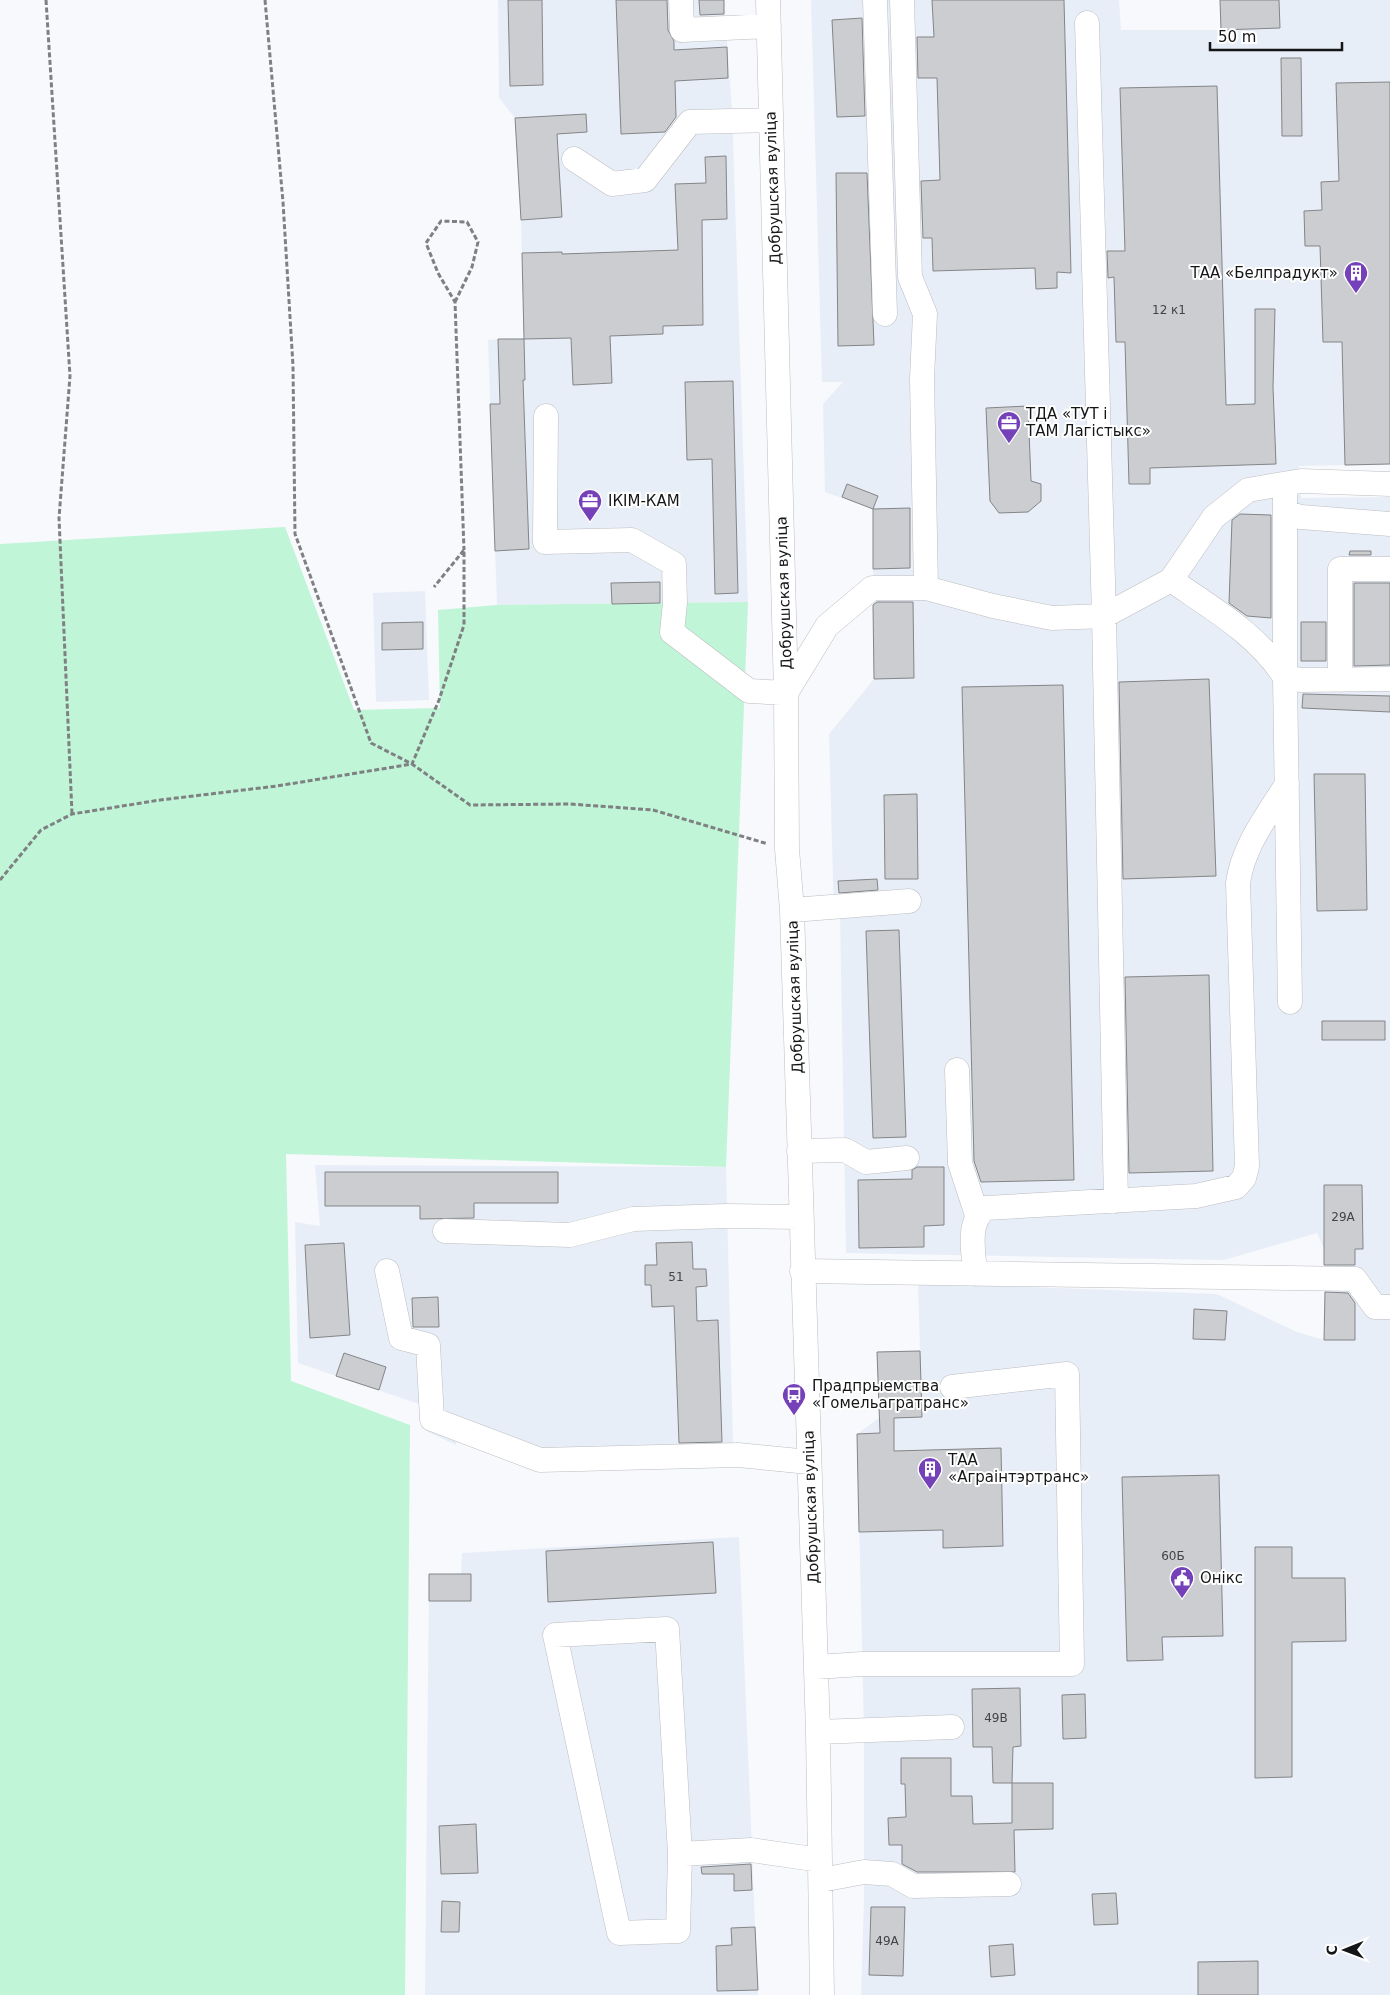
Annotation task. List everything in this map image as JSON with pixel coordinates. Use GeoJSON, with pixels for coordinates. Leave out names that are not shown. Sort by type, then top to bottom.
{"type":"FeatureCollection","features":[{"type":"Feature","properties":{"kind":"street"},"geometry":{"type":"LineString","coordinates":[[681,0],[682,30],[769,26]]}},
{"type":"Feature","properties":{"kind":"street","name":"Добрушская вуліца"},"geometry":{"type":"LineString","coordinates":[[768,0],[786,693],[787,849],[792,910],[818,1732],[822,1995]]}},
{"type":"Feature","properties":{"kind":"street"},"geometry":{"type":"LineString","coordinates":[[876,0],[885,314]]}},
{"type":"Feature","properties":{"kind":"street"},"geometry":{"type":"LineString","coordinates":[[902,0],[910,277],[925,314],[922,378],[926,588]]}},
{"type":"Feature","properties":{"kind":"street"},"geometry":{"type":"LineString","coordinates":[[1087,23],[1104,616],[1116,1201]]}},
{"type":"Feature","properties":{"kind":"street"},"geometry":{"type":"LineString","coordinates":[[574,159],[612,184],[644,180],[690,122],[771,120]]}},
{"type":"Feature","properties":{"kind":"street"},"geometry":{"type":"LineString","coordinates":[[546,416],[545,542],[632,540],[674,564],[675,603],[672,632],[749,691],[786,693],[827,626],[872,588],[926,588],[993,606],[1052,618],[1104,616],[1171,580],[1214,517],[1248,490],[1301,481],[1390,484]]}},
{"type":"Feature","properties":{"kind":"street"},"geometry":{"type":"LineString","coordinates":[[1285,484],[1285,677],[1290,1002]]}},
{"type":"Feature","properties":{"kind":"street"},"geometry":{"type":"LineString","coordinates":[[1285,513],[1301,517],[1390,524]]}},
{"type":"Feature","properties":{"kind":"street"},"geometry":{"type":"LineString","coordinates":[[1340,680],[1340,569],[1390,569]]}},
{"type":"Feature","properties":{"kind":"street"},"geometry":{"type":"LineString","coordinates":[[1171,580],[1252,636],[1273,659],[1285,677],[1302,680],[1390,679]]}},
{"type":"Feature","properties":{"kind":"street"},"geometry":{"type":"LineString","coordinates":[[976,1214],[986,1208],[1196,1196],[1236,1187],[1244,1178],[1246,1166],[1238,883],[1240,867],[1249,846],[1287,784]]}},
{"type":"Feature","properties":{"kind":"street"},"geometry":{"type":"LineString","coordinates":[[792,910],[909,901]]}},
{"type":"Feature","properties":{"kind":"street"},"geometry":{"type":"LineString","coordinates":[[957,1070],[960,1162],[976,1214],[973,1225],[975,1274]]}},
{"type":"Feature","properties":{"kind":"street"},"geometry":{"type":"LineString","coordinates":[[799,1151],[845,1150],[866,1162],[907,1158]]}},
{"type":"Feature","properties":{"kind":"street"},"geometry":{"type":"LineString","coordinates":[[445,1231],[570,1235],[634,1220],[727,1216],[801,1216]]}},
{"type":"Feature","properties":{"kind":"street"},"geometry":{"type":"LineString","coordinates":[[387,1270],[401,1338],[428,1345],[432,1420],[540,1460],[738,1456],[809,1462]]}},
{"type":"Feature","properties":{"kind":"street"},"geometry":{"type":"LineString","coordinates":[[802,1271],[1355,1279],[1375,1307],[1390,1307]]}},
{"type":"Feature","properties":{"kind":"street"},"geometry":{"type":"LineString","coordinates":[[816,1667],[862,1664],[1072,1664],[1067,1374],[952,1387]]}},
{"type":"Feature","properties":{"kind":"street"},"geometry":{"type":"LineString","coordinates":[[667,1629],[680,1854],[678,1931],[619,1933],[555,1635],[667,1629]]}},
{"type":"Feature","properties":{"kind":"street"},"geometry":{"type":"LineString","coordinates":[[818,1732],[952,1727]]}},
{"type":"Feature","properties":{"kind":"street"},"geometry":{"type":"LineString","coordinates":[[680,1854],[751,1850],[820,1870],[892,1874],[913,1886],[1009,1884]]}},
{"type":"Feature","properties":{"kind":"path"},"geometry":{"type":"LineString","coordinates":[[46,0],[70,376],[59,518],[72,814]]}},
{"type":"Feature","properties":{"kind":"path"},"geometry":{"type":"LineString","coordinates":[[265,0],[283,202],[292,357],[295,534],[371,743],[412,764],[470,805],[570,804],[653,810],[787,849]]}},
{"type":"Feature","properties":{"kind":"path"},"geometry":{"type":"LineString","coordinates":[[412,764],[438,700],[464,626],[464,550],[455,302],[472,267],[478,242],[467,222],[441,222],[426,243],[438,274],[455,302]]}},
{"type":"Feature","properties":{"kind":"path"},"geometry":{"type":"LineString","coordinates":[[434,587],[464,550]]}},
{"type":"Feature","properties":{"kind":"path"},"geometry":{"type":"LineString","coordinates":[[0,880],[41,830],[72,814],[160,800],[277,786],[412,764]]}},
{"type":"Feature","properties":{"kind":"shaded area"},"geometry":{"type":"Polygon","coordinates":[[[498,0],[724,0],[732,109],[748,602],[497,605],[488,340],[524,338],[521,220],[515,118],[499,98],[498,0]]]}},
{"type":"Feature","properties":{"kind":"shaded area"},"geometry":{"type":"Polygon","coordinates":[[[811,0],[1119,0],[1121,30],[1221,30],[1220,0],[1390,0],[1390,464],[1299,466],[1301,498],[1390,497],[1390,1995],[861,1995],[864,1899],[864,1730],[857,1434],[879,1418],[877,1352],[920,1351],[918,1283],[1217,1294],[1297,1332],[1324,1340],[1324,1249],[1317,1233],[1224,1260],[846,1253],[840,916],[834,916],[829,734],[874,679],[873,509],[825,492],[823,404],[843,382],[822,382],[811,0]]]}},
{"type":"Feature","properties":{"kind":"shaded area"},"geometry":{"type":"Polygon","coordinates":[[[425,591],[429,700],[376,702],[373,593],[425,591]]]}},
{"type":"Feature","properties":{"kind":"shaded area"},"geometry":{"type":"Polygon","coordinates":[[[315,1165],[726,1167],[733,1445],[535,1449],[460,1420],[456,1445],[424,1430],[419,1404],[298,1363],[295,1222],[320,1226],[315,1165]]]}},
{"type":"Feature","properties":{"kind":"shaded area"},"geometry":{"type":"Polygon","coordinates":[[[739,1537],[758,1995],[425,1995],[429,1574],[461,1574],[462,1553],[739,1537]]]}},
{"type":"Feature","properties":{"kind":"green space"},"geometry":{"type":"Polygon","coordinates":[[[285,527],[354,710],[440,708],[438,610],[497,605],[748,602],[726,1167],[286,1154],[291,1381],[410,1425],[405,1995],[0,1995],[0,544],[285,527]]]}},
{"type":"Feature","properties":{"kind":"building"},"geometry":{"type":"Polygon","coordinates":[[[508,0],[542,0],[543,85],[510,86],[508,0]]]}},
{"type":"Feature","properties":{"kind":"building"},"geometry":{"type":"Polygon","coordinates":[[[616,0],[667,0],[668,30],[674,41],[674,50],[727,47],[728,78],[675,81],[676,117],[665,132],[621,134],[616,0]]]}},
{"type":"Feature","properties":{"kind":"building"},"geometry":{"type":"Polygon","coordinates":[[[699,0],[724,0],[724,14],[700,15],[699,0]]]}},
{"type":"Feature","properties":{"kind":"building"},"geometry":{"type":"Polygon","coordinates":[[[932,0],[1064,0],[1071,273],[1057,272],[1057,288],[1036,289],[1035,268],[933,271],[932,238],[923,238],[921,181],[940,180],[937,78],[918,78],[917,37],[934,37],[932,0]]]}},
{"type":"Feature","properties":{"kind":"building"},"geometry":{"type":"Polygon","coordinates":[[[1220,0],[1279,0],[1280,28],[1221,30],[1220,0]]]}},
{"type":"Feature","properties":{"kind":"building"},"geometry":{"type":"Polygon","coordinates":[[[862,18],[865,116],[837,117],[832,20],[862,18]]]}},
{"type":"Feature","properties":{"kind":"building"},"geometry":{"type":"Polygon","coordinates":[[[1281,58],[1301,58],[1302,136],[1282,136],[1281,58]]]}},
{"type":"Feature","properties":{"kind":"building","name":"ТАА «Белпрадукт»"},"geometry":{"type":"Polygon","coordinates":[[[1390,82],[1390,464],[1345,465],[1342,342],[1323,342],[1320,246],[1305,246],[1304,211],[1322,210],[1321,182],[1339,181],[1336,83],[1390,82]]]}},
{"type":"Feature","properties":{"kind":"building"},"geometry":{"type":"Polygon","coordinates":[[[1217,86],[1226,405],[1255,404],[1255,309],[1275,309],[1273,387],[1276,464],[1150,468],[1150,484],[1129,484],[1125,342],[1116,342],[1114,277],[1108,278],[1107,251],[1125,251],[1120,88],[1217,86]]]}},
{"type":"Feature","properties":{"kind":"building"},"geometry":{"type":"Polygon","coordinates":[[[586,114],[587,132],[557,134],[562,217],[521,220],[515,118],[586,114]]]}},
{"type":"Feature","properties":{"kind":"building"},"geometry":{"type":"Polygon","coordinates":[[[726,156],[727,219],[702,220],[703,325],[663,326],[663,334],[610,336],[612,383],[573,385],[571,338],[524,339],[522,253],[562,252],[562,254],[678,250],[675,184],[706,183],[705,157],[726,156]]]}},
{"type":"Feature","properties":{"kind":"building"},"geometry":{"type":"Polygon","coordinates":[[[836,173],[867,173],[874,345],[838,346],[836,173]]]}},
{"type":"Feature","properties":{"kind":"building"},"geometry":{"type":"Polygon","coordinates":[[[498,339],[524,339],[525,380],[523,380],[529,549],[495,551],[490,404],[500,404],[498,339]]]}},
{"type":"Feature","properties":{"kind":"building"},"geometry":{"type":"Polygon","coordinates":[[[733,381],[738,593],[715,594],[712,459],[687,460],[685,382],[733,381]]]}},
{"type":"Feature","properties":{"kind":"building","name":"ТДА «ТУТ і ТАМ Лагістыкс»"},"geometry":{"type":"Polygon","coordinates":[[[1028,406],[1031,481],[1041,484],[1041,501],[1028,512],[999,513],[990,501],[986,408],[1028,406]]]}},
{"type":"Feature","properties":{"kind":"building"},"geometry":{"type":"Polygon","coordinates":[[[847,484],[878,496],[873,509],[842,497],[847,484]]]}},
{"type":"Feature","properties":{"kind":"building"},"geometry":{"type":"Polygon","coordinates":[[[910,508],[910,568],[873,569],[873,509],[910,508]]]}},
{"type":"Feature","properties":{"kind":"building"},"geometry":{"type":"Polygon","coordinates":[[[1240,514],[1271,515],[1271,618],[1247,616],[1229,603],[1232,520],[1240,514]]]}},
{"type":"Feature","properties":{"kind":"building"},"geometry":{"type":"Polygon","coordinates":[[[1350,551],[1371,551],[1371,555],[1349,555],[1350,551]]]}},
{"type":"Feature","properties":{"kind":"building"},"geometry":{"type":"Polygon","coordinates":[[[660,582],[660,603],[612,604],[611,583],[660,582]]]}},
{"type":"Feature","properties":{"kind":"building"},"geometry":{"type":"Polygon","coordinates":[[[1354,583],[1390,583],[1390,665],[1354,666],[1354,583]]]}},
{"type":"Feature","properties":{"kind":"building"},"geometry":{"type":"Polygon","coordinates":[[[877,602],[913,602],[914,678],[874,679],[873,605],[877,602]]]}},
{"type":"Feature","properties":{"kind":"building"},"geometry":{"type":"Polygon","coordinates":[[[423,622],[423,649],[382,650],[382,623],[423,622]]]}},
{"type":"Feature","properties":{"kind":"building"},"geometry":{"type":"Polygon","coordinates":[[[1301,622],[1326,622],[1326,661],[1301,661],[1301,622]]]}},
{"type":"Feature","properties":{"kind":"building"},"geometry":{"type":"Polygon","coordinates":[[[1209,679],[1216,876],[1123,879],[1119,682],[1209,679]]]}},
{"type":"Feature","properties":{"kind":"building"},"geometry":{"type":"Polygon","coordinates":[[[1063,685],[1074,1180],[981,1182],[974,1161],[962,687],[1063,685]]]}},
{"type":"Feature","properties":{"kind":"building"},"geometry":{"type":"Polygon","coordinates":[[[1303,694],[1390,696],[1390,712],[1302,708],[1303,694]]]}},
{"type":"Feature","properties":{"kind":"building"},"geometry":{"type":"Polygon","coordinates":[[[1314,774],[1365,774],[1367,910],[1317,911],[1314,774]]]}},
{"type":"Feature","properties":{"kind":"building"},"geometry":{"type":"Polygon","coordinates":[[[917,794],[918,879],[885,879],[884,795],[917,794]]]}},
{"type":"Feature","properties":{"kind":"building"},"geometry":{"type":"Polygon","coordinates":[[[877,879],[878,890],[839,893],[838,881],[877,879]]]}},
{"type":"Feature","properties":{"kind":"building"},"geometry":{"type":"Polygon","coordinates":[[[899,930],[906,1137],[873,1138],[866,931],[899,930]]]}},
{"type":"Feature","properties":{"kind":"building"},"geometry":{"type":"Polygon","coordinates":[[[1209,975],[1213,1171],[1129,1173],[1125,977],[1209,975]]]}},
{"type":"Feature","properties":{"kind":"building"},"geometry":{"type":"Polygon","coordinates":[[[1322,1021],[1385,1021],[1385,1040],[1322,1040],[1322,1021]]]}},
{"type":"Feature","properties":{"kind":"building"},"geometry":{"type":"Polygon","coordinates":[[[917,1167],[944,1167],[944,1225],[924,1226],[924,1247],[859,1248],[858,1180],[912,1179],[912,1170],[917,1167]]]}},
{"type":"Feature","properties":{"kind":"building"},"geometry":{"type":"Polygon","coordinates":[[[325,1172],[558,1172],[558,1203],[474,1203],[474,1218],[420,1219],[420,1206],[325,1206],[325,1172]]]}},
{"type":"Feature","properties":{"kind":"building"},"geometry":{"type":"Polygon","coordinates":[[[1324,1185],[1362,1185],[1363,1249],[1355,1249],[1355,1265],[1324,1265],[1324,1185]]]}},
{"type":"Feature","properties":{"kind":"building"},"geometry":{"type":"Polygon","coordinates":[[[692,1242],[693,1269],[706,1269],[707,1286],[696,1287],[697,1321],[718,1320],[722,1442],[679,1443],[674,1306],[652,1307],[651,1285],[645,1285],[645,1265],[657,1265],[656,1243],[692,1242]]]}},
{"type":"Feature","properties":{"kind":"building"},"geometry":{"type":"Polygon","coordinates":[[[344,1243],[350,1335],[310,1338],[305,1245],[344,1243]]]}},
{"type":"Feature","properties":{"kind":"building"},"geometry":{"type":"Polygon","coordinates":[[[1325,1292],[1348,1293],[1355,1303],[1355,1340],[1324,1340],[1325,1292]]]}},
{"type":"Feature","properties":{"kind":"building"},"geometry":{"type":"Polygon","coordinates":[[[438,1297],[439,1327],[413,1327],[412,1298],[438,1297]]]}},
{"type":"Feature","properties":{"kind":"building"},"geometry":{"type":"Polygon","coordinates":[[[1194,1309],[1227,1311],[1225,1340],[1193,1339],[1194,1309]]]}},
{"type":"Feature","properties":{"kind":"building","name":"ТАА «Аграінтэртранс»"},"geometry":{"type":"Polygon","coordinates":[[[920,1351],[922,1417],[894,1418],[894,1451],[1001,1448],[1003,1546],[943,1548],[943,1530],[859,1532],[857,1434],[880,1433],[877,1352],[920,1351]]]}},
{"type":"Feature","properties":{"kind":"building"},"geometry":{"type":"Polygon","coordinates":[[[344,1353],[386,1367],[379,1390],[336,1376],[344,1353]]]}},
{"type":"Feature","properties":{"kind":"building"},"geometry":{"type":"Polygon","coordinates":[[[1219,1475],[1223,1636],[1162,1637],[1163,1660],[1127,1661],[1122,1477],[1219,1475]]]}},
{"type":"Feature","properties":{"kind":"building"},"geometry":{"type":"Polygon","coordinates":[[[713,1542],[716,1593],[548,1602],[546,1551],[713,1542]]]}},
{"type":"Feature","properties":{"kind":"building"},"geometry":{"type":"Polygon","coordinates":[[[1255,1547],[1292,1547],[1292,1578],[1345,1578],[1346,1641],[1292,1642],[1292,1777],[1255,1778],[1255,1547]]]}},
{"type":"Feature","properties":{"kind":"building"},"geometry":{"type":"Polygon","coordinates":[[[429,1574],[471,1574],[471,1601],[429,1601],[429,1574]]]}},
{"type":"Feature","properties":{"kind":"building"},"geometry":{"type":"Polygon","coordinates":[[[1020,1688],[1021,1746],[1013,1747],[1012,1783],[993,1783],[992,1747],[973,1747],[972,1689],[1020,1688]]]}},
{"type":"Feature","properties":{"kind":"building"},"geometry":{"type":"Polygon","coordinates":[[[1085,1694],[1086,1738],[1063,1739],[1062,1695],[1085,1694]]]}},
{"type":"Feature","properties":{"kind":"building"},"geometry":{"type":"Polygon","coordinates":[[[901,1758],[951,1758],[951,1796],[972,1796],[973,1824],[1012,1823],[1012,1783],[1053,1783],[1053,1829],[1014,1830],[1015,1872],[917,1872],[902,1864],[902,1845],[889,1845],[888,1818],[906,1817],[905,1784],[901,1784],[901,1758]]]}},
{"type":"Feature","properties":{"kind":"building"},"geometry":{"type":"Polygon","coordinates":[[[476,1824],[478,1873],[441,1874],[439,1826],[476,1824]]]}},
{"type":"Feature","properties":{"kind":"building"},"geometry":{"type":"Polygon","coordinates":[[[751,1864],[752,1890],[734,1891],[734,1874],[702,1874],[701,1867],[751,1864]]]}},
{"type":"Feature","properties":{"kind":"building"},"geometry":{"type":"Polygon","coordinates":[[[1116,1893],[1118,1924],[1094,1925],[1092,1894],[1116,1893]]]}},
{"type":"Feature","properties":{"kind":"building"},"geometry":{"type":"Polygon","coordinates":[[[442,1901],[460,1902],[459,1932],[441,1932],[442,1901]]]}},
{"type":"Feature","properties":{"kind":"building"},"geometry":{"type":"Polygon","coordinates":[[[871,1907],[905,1907],[903,1976],[869,1975],[871,1907]]]}},
{"type":"Feature","properties":{"kind":"building"},"geometry":{"type":"Polygon","coordinates":[[[755,1927],[758,1990],[717,1991],[716,1946],[732,1945],[731,1928],[755,1927]]]}},
{"type":"Feature","properties":{"kind":"building"},"geometry":{"type":"Polygon","coordinates":[[[1013,1944],[1015,1975],[991,1977],[989,1946],[1013,1944]]]}},
{"type":"Feature","properties":{"kind":"building"},"geometry":{"type":"Polygon","coordinates":[[[1258,1961],[1258,1995],[1198,1995],[1198,1962],[1258,1961]]]}},
{"type":"Feature","properties":{"kind":"place","name":"ТАА «Белпрадукт»"},"geometry":{"type":"Point","coordinates":[1356,294]}},
{"type":"Feature","properties":{"kind":"place","name":"ТДА «ТУТ і ТАМ Лагістыкс»"},"geometry":{"type":"Point","coordinates":[1009,444]}},
{"type":"Feature","properties":{"kind":"place","name":"ІКІМ-КАМ"},"geometry":{"type":"Point","coordinates":[590,522]}},
{"type":"Feature","properties":{"kind":"place","name":"Прадпрыемства «Гомельагратранс»"},"geometry":{"type":"Point","coordinates":[794,1416]}},
{"type":"Feature","properties":{"kind":"place","name":"ТАА «Аграінтэртранс»"},"geometry":{"type":"Point","coordinates":[930,1490]}},
{"type":"Feature","properties":{"kind":"place","name":"Онікс"},"geometry":{"type":"Point","coordinates":[1182,1599]}}]}
